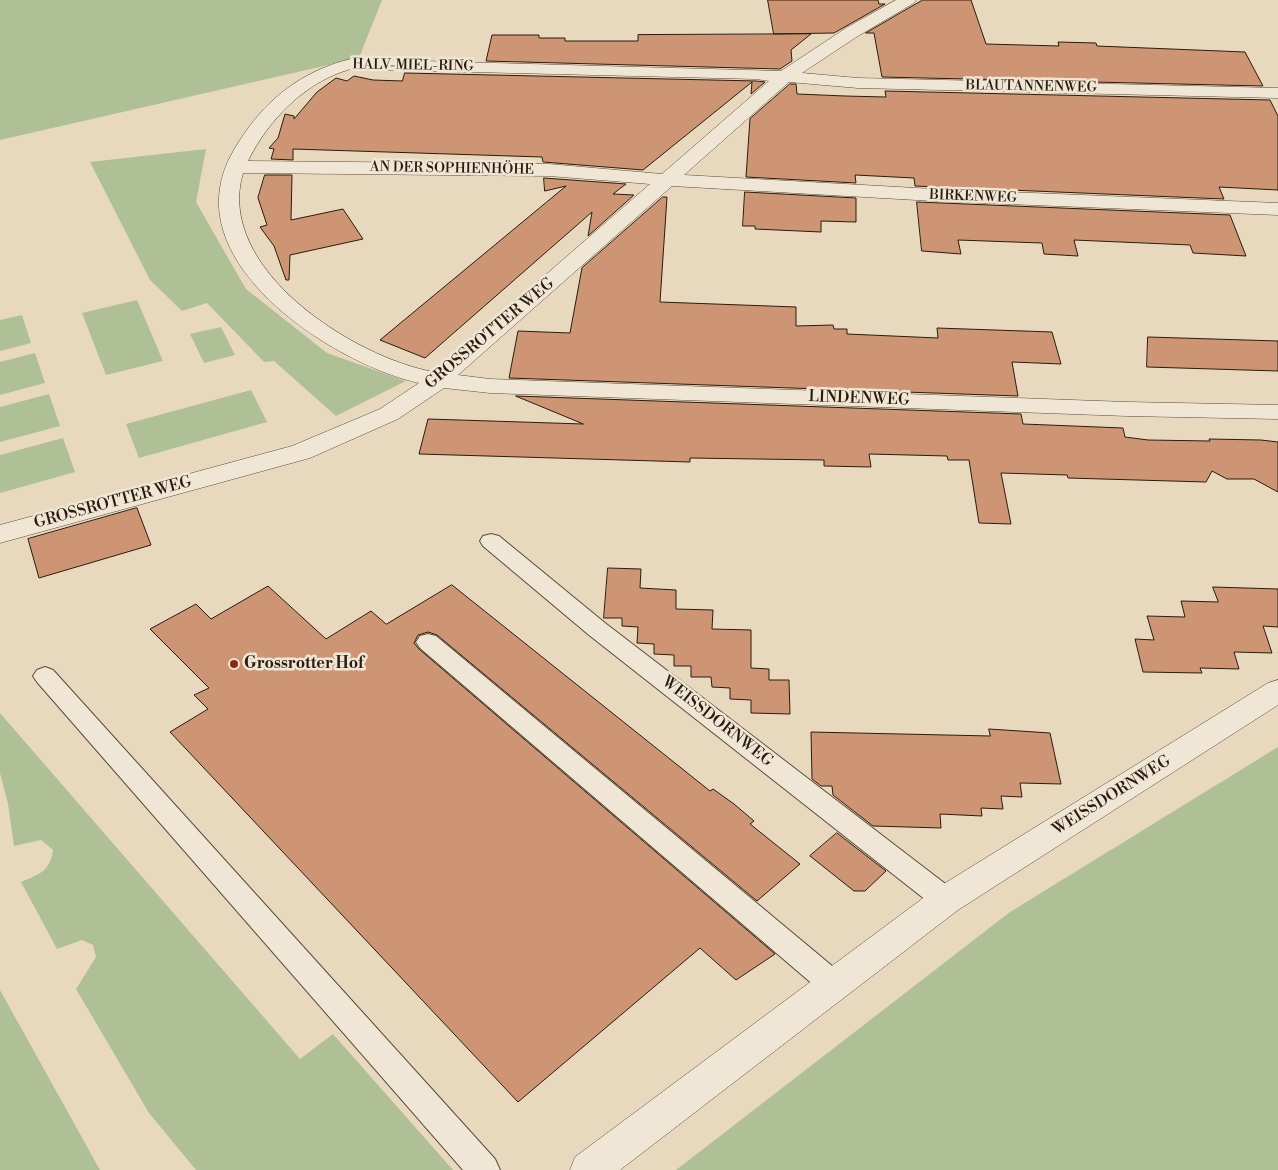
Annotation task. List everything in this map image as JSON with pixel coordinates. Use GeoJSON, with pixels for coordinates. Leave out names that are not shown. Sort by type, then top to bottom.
{"type":"FeatureCollection","features":[{"type":"Feature","properties":{"kind":"street","name":"GROSSROTTER WEG"},"geometry":{"type":"LineString","coordinates":[[0,534],[301,452],[389,414],[439,380],[785,76],[852,32],[908,0]]}},
{"type":"Feature","properties":{"kind":"street","name":"HALV-MIEL-RING"},"geometry":{"type":"LineString","coordinates":[[439,380],[391,368],[347,348],[305,320],[270,289],[249,261],[234,228],[229,198],[235,167],[246,144],[266,118],[288,96],[312,79],[339,66],[351,64],[785,76]]}},
{"type":"Feature","properties":{"kind":"street","name":"BLAUTANNENWEG"},"geometry":{"type":"LineString","coordinates":[[785,76],[858,83],[1278,93]]}},
{"type":"Feature","properties":{"kind":"street","name":"AN DER SOPHIENHÖHE"},"geometry":{"type":"LineString","coordinates":[[235,167],[549,170],[668,180]]}},
{"type":"Feature","properties":{"kind":"street","name":"BIRKENWEG"},"geometry":{"type":"LineString","coordinates":[[668,180],[934,195],[1278,208]]}},
{"type":"Feature","properties":{"kind":"street","name":"LINDENWEG"},"geometry":{"type":"LineString","coordinates":[[439,380],[500,386],[1127,409],[1278,412]]}},
{"type":"Feature","properties":{"kind":"street","name":"WEISSDORNWEG"},"geometry":{"type":"LineString","coordinates":[[590,1170],[946,900],[1278,691]]}},
{"type":"Feature","properties":{"kind":"lane","name":"WEISSDORNWEG"},"geometry":{"type":"LineString","coordinates":[[491,541],[597,629],[946,900]]}},
{"type":"Feature","properties":{"kind":"lane"},"geometry":{"type":"LineString","coordinates":[[428,642],[833,984]]}},
{"type":"Feature","properties":{"kind":"lane"},"geometry":{"type":"LineString","coordinates":[[45,676],[484,1170]]}},
{"type":"Feature","properties":{"kind":"green space"},"geometry":{"type":"Polygon","coordinates":[[[0,0],[382,0],[359,58],[0,140],[0,0]]]}},
{"type":"Feature","properties":{"kind":"green space"},"geometry":{"type":"Polygon","coordinates":[[[206,149],[196,202],[246,289],[327,353],[406,381],[336,416],[274,361],[264,362],[207,303],[182,311],[150,280],[90,162],[206,149]]]}},
{"type":"Feature","properties":{"kind":"green space"},"geometry":{"type":"Polygon","coordinates":[[[137,300],[163,361],[106,375],[82,313],[137,300]]]}},
{"type":"Feature","properties":{"kind":"green space"},"geometry":{"type":"Polygon","coordinates":[[[22,315],[31,343],[0,351],[0,320],[22,315]]]}},
{"type":"Feature","properties":{"kind":"green space"},"geometry":{"type":"Polygon","coordinates":[[[221,327],[235,355],[204,363],[190,334],[221,327]]]}},
{"type":"Feature","properties":{"kind":"green space"},"geometry":{"type":"Polygon","coordinates":[[[35,353],[45,383],[0,395],[0,362],[35,353]]]}},
{"type":"Feature","properties":{"kind":"green space"},"geometry":{"type":"Polygon","coordinates":[[[251,390],[267,422],[139,458],[126,424],[251,390]]]}},
{"type":"Feature","properties":{"kind":"green space"},"geometry":{"type":"Polygon","coordinates":[[[49,394],[60,426],[0,442],[0,407],[49,394]]]}},
{"type":"Feature","properties":{"kind":"green space"},"geometry":{"type":"Polygon","coordinates":[[[63,438],[75,472],[0,493],[0,455],[63,438]]]}},
{"type":"Feature","properties":{"kind":"green space"},"geometry":{"type":"Polygon","coordinates":[[[0,713],[300,1059],[333,1034],[453,1170],[196,1170],[149,1113],[76,989],[96,957],[93,945],[82,940],[57,949],[21,882],[34,877],[47,867],[53,850],[41,840],[14,846],[8,804],[0,773],[0,713]]]}},
{"type":"Feature","properties":{"kind":"green space"},"geometry":{"type":"Polygon","coordinates":[[[1278,747],[1278,1170],[676,1170],[1010,912],[1278,747]]]}},
{"type":"Feature","properties":{"kind":"green space"},"geometry":{"type":"Polygon","coordinates":[[[0,990],[100,1170],[0,1170],[0,990]]]}},
{"type":"Feature","properties":{"kind":"building"},"geometry":{"type":"Polygon","coordinates":[[[768,0],[878,0],[879,4],[885,4],[834,33],[774,34],[768,0]]]}},
{"type":"Feature","properties":{"kind":"building"},"geometry":{"type":"Polygon","coordinates":[[[923,0],[971,0],[986,44],[1059,46],[1058,42],[1096,43],[1097,46],[1245,52],[1263,86],[882,77],[874,33],[866,33],[923,0]]]}},
{"type":"Feature","properties":{"kind":"building"},"geometry":{"type":"Polygon","coordinates":[[[811,34],[791,50],[792,61],[780,69],[486,61],[492,35],[539,35],[539,38],[565,38],[565,41],[638,41],[638,35],[811,34]]]}},
{"type":"Feature","properties":{"kind":"building"},"geometry":{"type":"Polygon","coordinates":[[[405,73],[765,82],[751,94],[752,82],[643,170],[543,162],[542,157],[293,149],[293,160],[271,159],[274,149],[269,148],[278,138],[285,114],[294,116],[294,119],[317,92],[336,78],[347,81],[354,76],[373,80],[402,81],[405,73]]]}},
{"type":"Feature","properties":{"kind":"building"},"geometry":{"type":"Polygon","coordinates":[[[790,84],[796,84],[797,94],[845,96],[886,97],[885,91],[1270,100],[1278,116],[1278,190],[1219,187],[1224,199],[915,186],[914,178],[855,175],[856,183],[746,177],[750,119],[790,84]]]}},
{"type":"Feature","properties":{"kind":"building"},"geometry":{"type":"Polygon","coordinates":[[[265,175],[292,175],[291,220],[343,209],[363,239],[290,255],[289,280],[286,280],[274,246],[260,227],[267,225],[258,198],[265,175]]]}},
{"type":"Feature","properties":{"kind":"building"},"geometry":{"type":"Polygon","coordinates":[[[544,178],[626,184],[613,194],[634,195],[588,236],[592,212],[425,358],[380,340],[566,186],[545,191],[544,178]]]}},
{"type":"Feature","properties":{"kind":"building"},"geometry":{"type":"Polygon","coordinates":[[[745,192],[856,198],[856,222],[821,221],[821,232],[755,229],[755,226],[743,226],[745,192]]]}},
{"type":"Feature","properties":{"kind":"building"},"geometry":{"type":"Polygon","coordinates":[[[663,197],[667,197],[660,302],[796,307],[796,326],[833,325],[834,329],[847,329],[847,334],[938,338],[937,328],[1052,332],[1061,364],[1012,362],[1018,396],[509,378],[518,331],[570,333],[582,268],[663,197]]]}},
{"type":"Feature","properties":{"kind":"building"},"geometry":{"type":"Polygon","coordinates":[[[917,202],[1230,215],[1246,256],[1193,253],[1190,245],[1074,240],[1078,256],[1044,254],[1042,243],[958,240],[961,254],[922,251],[917,202]]]}},
{"type":"Feature","properties":{"kind":"building"},"geometry":{"type":"Polygon","coordinates":[[[1148,337],[1278,341],[1278,371],[1147,367],[1148,337]]]}},
{"type":"Feature","properties":{"kind":"building"},"geometry":{"type":"Polygon","coordinates":[[[516,396],[1021,414],[1023,424],[1123,428],[1125,437],[1148,440],[1210,441],[1209,439],[1278,442],[1278,492],[1254,479],[1227,479],[1212,471],[1206,482],[1068,478],[1067,475],[1001,473],[1011,524],[979,523],[969,460],[948,460],[947,456],[869,454],[871,467],[824,466],[824,460],[690,458],[690,462],[419,454],[428,419],[583,424],[516,396]]]}},
{"type":"Feature","properties":{"kind":"building"},"geometry":{"type":"Polygon","coordinates":[[[137,508],[151,545],[39,578],[28,539],[137,508]]]}},
{"type":"Feature","properties":{"kind":"building"},"geometry":{"type":"Polygon","coordinates":[[[608,568],[641,569],[640,588],[676,590],[676,609],[713,610],[712,629],[751,630],[751,668],[769,669],[769,680],[789,680],[790,714],[751,713],[751,700],[730,699],[730,688],[712,687],[711,677],[691,677],[691,666],[674,666],[674,655],[654,654],[654,644],[637,643],[638,627],[622,626],[622,618],[604,618],[608,568]]]}},
{"type":"Feature","properties":{"kind":"building"},"geometry":{"type":"Polygon","coordinates":[[[452,585],[710,791],[713,789],[734,804],[754,821],[750,824],[800,864],[757,901],[437,635],[428,632],[418,635],[414,643],[419,649],[775,954],[736,980],[700,948],[518,1102],[170,732],[208,709],[194,695],[209,688],[150,629],[196,604],[211,619],[268,586],[326,639],[371,611],[386,624],[452,585]]]}},
{"type":"Feature","properties":{"kind":"building"},"geometry":{"type":"Polygon","coordinates":[[[1213,587],[1278,589],[1278,627],[1263,626],[1272,653],[1234,652],[1239,669],[1200,668],[1202,673],[1143,672],[1135,639],[1154,640],[1147,616],[1185,617],[1181,601],[1218,602],[1213,587]]]}},
{"type":"Feature","properties":{"kind":"building"},"geometry":{"type":"Polygon","coordinates":[[[989,729],[1050,733],[1061,784],[1020,783],[1022,797],[1001,796],[1003,809],[981,808],[982,816],[940,814],[941,828],[873,826],[833,795],[832,786],[821,786],[812,779],[811,732],[990,736],[989,729]]]}},
{"type":"Feature","properties":{"kind":"building"},"geometry":{"type":"Polygon","coordinates":[[[837,833],[886,871],[865,891],[854,891],[810,856],[837,833]]]}},
{"type":"Feature","properties":{"kind":"place","name":"Grossrotter Hof"},"geometry":{"type":"Point","coordinates":[234,664]}}]}
